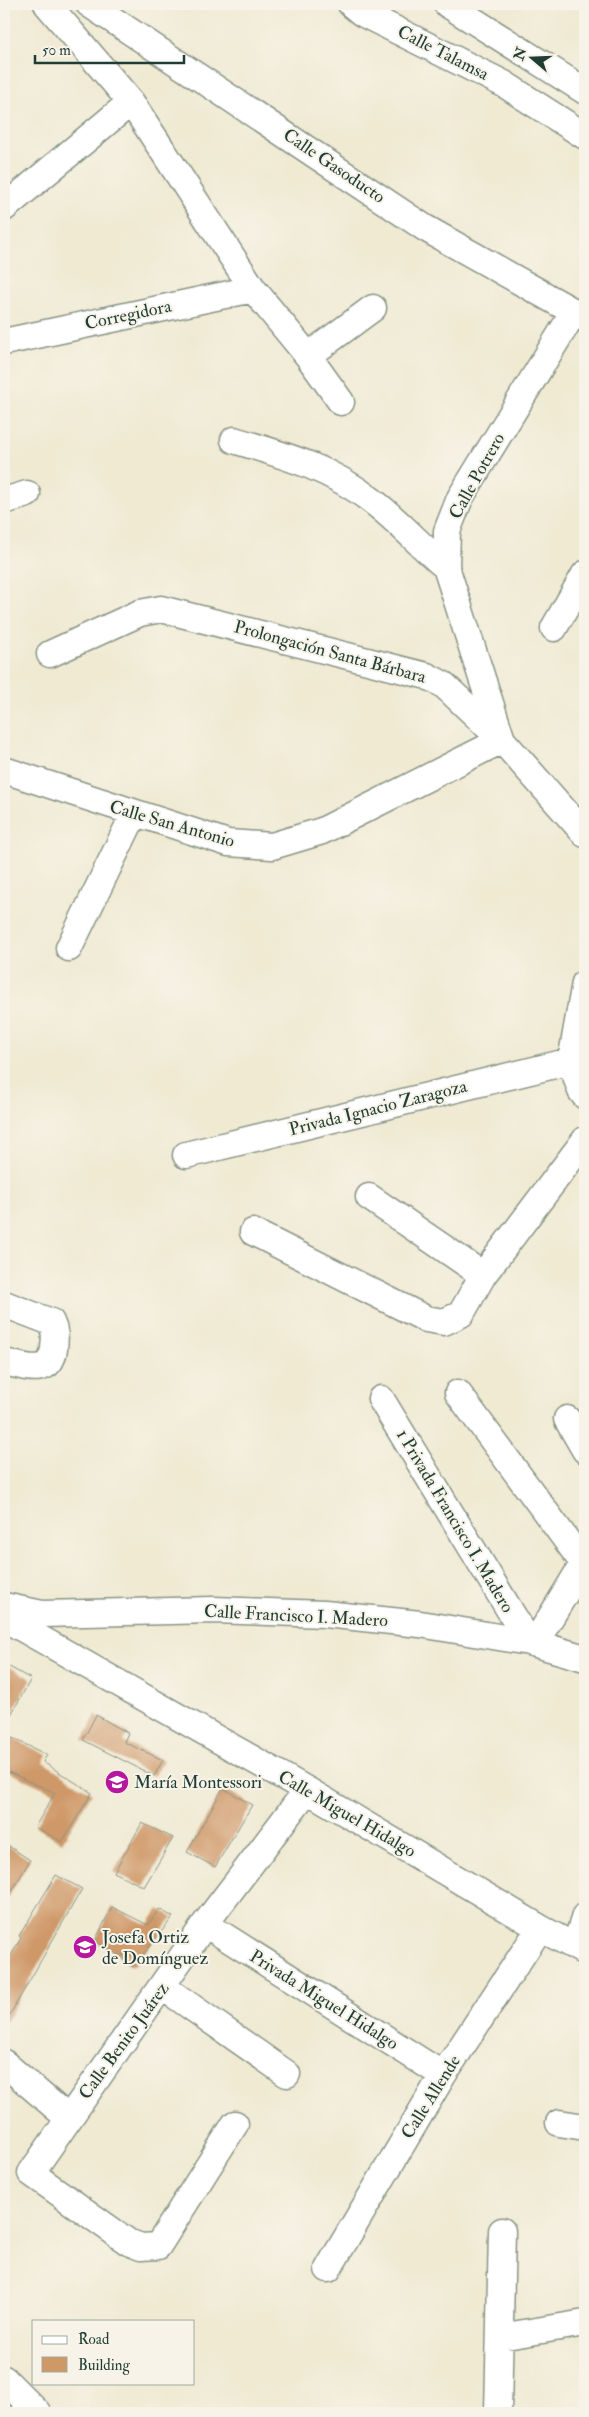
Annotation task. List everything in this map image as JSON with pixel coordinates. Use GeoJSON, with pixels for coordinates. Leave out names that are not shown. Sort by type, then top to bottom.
{"type":"FeatureCollection","features":[{"type":"Feature","properties":{"kind":"street"},"geometry":{"type":"LineString","coordinates":[[47,4],[131,102],[253,289],[308,356],[341,402]]}},
{"type":"Feature","properties":{"kind":"street","name":"Calle Gasoducto"},"geometry":{"type":"LineString","coordinates":[[89,4],[425,228],[579,315]]}},
{"type":"Feature","properties":{"kind":"street","name":"Calle Talamsa"},"geometry":{"type":"LineString","coordinates":[[351,4],[362,13],[504,84],[585,136]]}},
{"type":"Feature","properties":{"kind":"street"},"geometry":{"type":"LineString","coordinates":[[447,4],[585,91]]}},
{"type":"Feature","properties":{"kind":"street"},"geometry":{"type":"LineString","coordinates":[[8,199],[131,102]]}},
{"type":"Feature","properties":{"kind":"street","name":"Corregidora"},"geometry":{"type":"LineString","coordinates":[[4,342],[253,289]]}},
{"type":"Feature","properties":{"kind":"street"},"geometry":{"type":"LineString","coordinates":[[308,356],[372,308]]}},
{"type":"Feature","properties":{"kind":"street","name":"Calle Potrero"},"geometry":{"type":"LineString","coordinates":[[502,740],[446,566],[447,531],[460,498],[579,315]]}},
{"type":"Feature","properties":{"kind":"street"},"geometry":{"type":"LineString","coordinates":[[234,440],[286,456],[331,473],[372,500],[422,547],[446,566]]}},
{"type":"Feature","properties":{"kind":"street"},"geometry":{"type":"LineString","coordinates":[[554,628],[585,574]]}},
{"type":"Feature","properties":{"kind":"street","name":"Prolongación Santa Bárbara"},"geometry":{"type":"LineString","coordinates":[[50,654],[140,613],[161,609],[427,676],[444,685],[502,740],[585,834]]}},
{"type":"Feature","properties":{"kind":"street","name":"Calle San Antonio"},"geometry":{"type":"LineString","coordinates":[[4,770],[134,814],[228,843],[272,846],[322,831],[502,740]]}},
{"type":"Feature","properties":{"kind":"street"},"geometry":{"type":"LineString","coordinates":[[69,948],[134,814]]}},
{"type":"Feature","properties":{"kind":"street"},"geometry":{"type":"LineString","coordinates":[[585,983],[571,1062],[581,1091],[585,1096]]}},
{"type":"Feature","properties":{"kind":"street","name":"Privada Ignacio Zaragoza"},"geometry":{"type":"LineString","coordinates":[[186,1154],[571,1062]]}},
{"type":"Feature","properties":{"kind":"street"},"geometry":{"type":"LineString","coordinates":[[253,1232],[426,1318],[444,1322],[461,1314],[483,1275],[585,1140]]}},
{"type":"Feature","properties":{"kind":"street"},"geometry":{"type":"LineString","coordinates":[[369,1197],[483,1275]]}},
{"type":"Feature","properties":{"kind":"street"},"geometry":{"type":"LineString","coordinates":[[4,1304],[51,1322],[56,1332],[52,1358],[45,1367],[36,1369],[4,1362]]}},
{"type":"Feature","properties":{"kind":"street"},"geometry":{"type":"LineString","coordinates":[[458,1392],[584,1563],[532,1643]]}},
{"type":"Feature","properties":{"kind":"street","name":"1 Privada Francisco I. Madero"},"geometry":{"type":"LineString","coordinates":[[381,1399],[532,1643]]}},
{"type":"Feature","properties":{"kind":"street"},"geometry":{"type":"LineString","coordinates":[[567,1419],[585,1450]]}},
{"type":"Feature","properties":{"kind":"street","name":"Calle Francisco I. Madero"},"geometry":{"type":"LineString","coordinates":[[4,1606],[42,1614],[214,1610],[325,1614],[420,1624],[532,1643],[585,1658]]}},
{"type":"Feature","properties":{"kind":"street","name":"Calle Miguel Hidalgo"},"geometry":{"type":"LineString","coordinates":[[4,1618],[308,1790],[540,1928],[580,1949]]}},
{"type":"Feature","properties":{"kind":"street","name":"Calle Benito Juárez"},"geometry":{"type":"LineString","coordinates":[[235,2124],[158,2246],[141,2247],[128,2242],[30,2173],[163,1987],[205,1924],[308,1790]]}},
{"type":"Feature","properties":{"kind":"street"},"geometry":{"type":"LineString","coordinates":[[580,1949],[585,1916]]}},
{"type":"Feature","properties":{"kind":"street","name":"Privada Miguel Hidalgo"},"geometry":{"type":"LineString","coordinates":[[205,1924],[443,2076]]}},
{"type":"Feature","properties":{"kind":"street","name":"Calle Allende"},"geometry":{"type":"LineString","coordinates":[[328,2269],[443,2076],[540,1928]]}},
{"type":"Feature","properties":{"kind":"street"},"geometry":{"type":"LineString","coordinates":[[163,1987],[288,2074]]}},
{"type":"Feature","properties":{"kind":"street"},"geometry":{"type":"LineString","coordinates":[[4,2063],[68,2118]]}},
{"type":"Feature","properties":{"kind":"street"},"geometry":{"type":"LineString","coordinates":[[559,2123],[585,2127]]}},
{"type":"Feature","properties":{"kind":"street"},"geometry":{"type":"LineString","coordinates":[[498,2413],[502,2231]]}},
{"type":"Feature","properties":{"kind":"street"},"geometry":{"type":"LineString","coordinates":[[500,2337],[585,2323]]}},
{"type":"Feature","properties":{"kind":"street"},"geometry":{"type":"LineString","coordinates":[[4,2379],[38,2413]]}},
{"type":"Feature","properties":{"kind":"building"},"geometry":{"type":"Polygon","coordinates":[[[4,1664],[31,1679],[4,1727],[4,1664]]]}},
{"type":"Feature","properties":{"kind":"building"},"geometry":{"type":"Polygon","coordinates":[[[96,1715],[128,1733],[124,1742],[163,1760],[154,1776],[83,1740],[96,1715]]]}},
{"type":"Feature","properties":{"kind":"building"},"geometry":{"type":"Polygon","coordinates":[[[4,1734],[47,1755],[43,1762],[92,1793],[62,1842],[35,1827],[55,1793],[4,1770],[4,1734]]]}},
{"type":"Feature","properties":{"kind":"building"},"geometry":{"type":"Polygon","coordinates":[[[223,1788],[252,1805],[215,1867],[187,1852],[223,1788]]]}},
{"type":"Feature","properties":{"kind":"building"},"geometry":{"type":"Polygon","coordinates":[[[142,1823],[173,1838],[144,1887],[114,1872],[142,1823]]]}},
{"type":"Feature","properties":{"kind":"building"},"geometry":{"type":"Polygon","coordinates":[[[4,1843],[30,1860],[4,1905],[4,1843]]]}},
{"type":"Feature","properties":{"kind":"building"},"geometry":{"type":"Polygon","coordinates":[[[56,1875],[82,1889],[4,2025],[4,1968],[21,1938],[19,1936],[56,1875]]]}},
{"type":"Feature","properties":{"kind":"building"},"geometry":{"type":"Polygon","coordinates":[[[112,1907],[148,1925],[159,1909],[173,1917],[133,1967],[123,1960],[127,1954],[124,1952],[122,1957],[95,1941],[112,1907]]]}},
{"type":"Feature","properties":{"kind":"place","name":"María Montessori"},"geometry":{"type":"Point","coordinates":[117,1782]}},
{"type":"Feature","properties":{"kind":"place","name":"Josefa Ortiz de Domínguez"},"geometry":{"type":"Point","coordinates":[85,1947]}}]}
